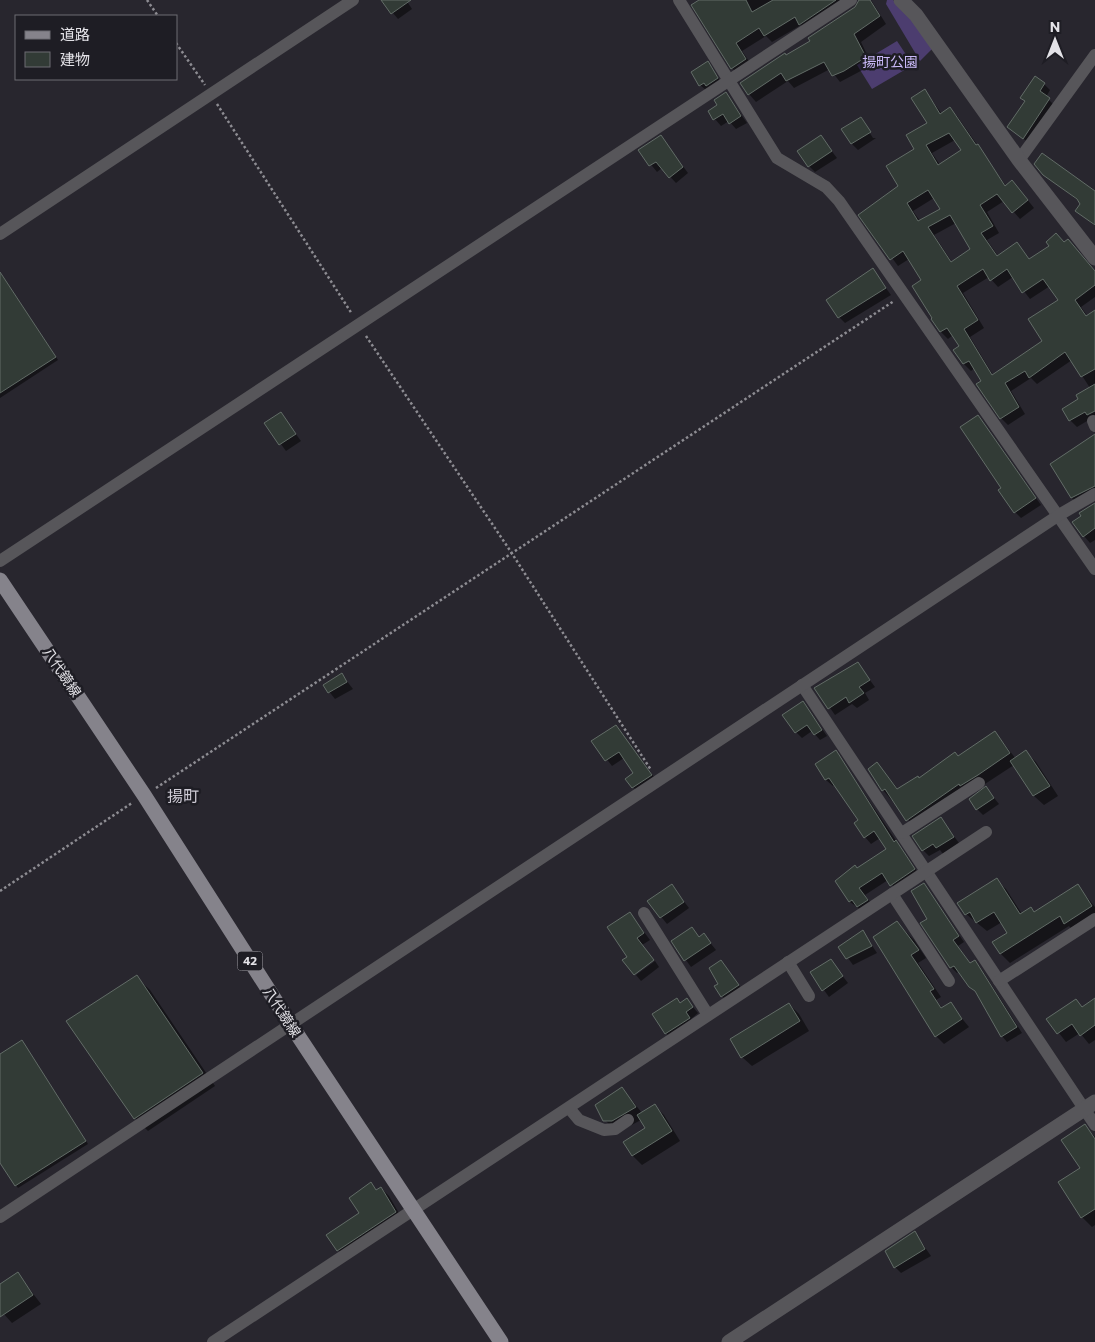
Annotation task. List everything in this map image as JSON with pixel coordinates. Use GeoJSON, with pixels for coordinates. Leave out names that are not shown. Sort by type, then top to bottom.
{"type":"FeatureCollection","features":[{"type":"Feature","properties":{"kind":"main road","name":"八代鏡線"},"geometry":{"type":"LineString","coordinates":[[0,580],[144,795],[291,1025],[501,1342]]}},
{"type":"Feature","properties":{"kind":"street"},"geometry":{"type":"LineString","coordinates":[[0,234],[353,0]]}},
{"type":"Feature","properties":{"kind":"street"},"geometry":{"type":"LineString","coordinates":[[679,0],[777,158],[826,187],[839,201],[1095,569]]}},
{"type":"Feature","properties":{"kind":"street"},"geometry":{"type":"LineString","coordinates":[[0,561],[851,0]]}},
{"type":"Feature","properties":{"kind":"street"},"geometry":{"type":"LineString","coordinates":[[901,0],[916,15],[1020,160],[1095,258]]}},
{"type":"Feature","properties":{"kind":"street"},"geometry":{"type":"LineString","coordinates":[[1020,160],[1095,55]]}},
{"type":"Feature","properties":{"kind":"street"},"geometry":{"type":"LineString","coordinates":[[0,1217],[657,780],[1059,515],[1095,494]]}},
{"type":"Feature","properties":{"kind":"street"},"geometry":{"type":"LineString","coordinates":[[802,685],[999,981],[1090,1105],[1095,1125]]}},
{"type":"Feature","properties":{"kind":"street"},"geometry":{"type":"LineString","coordinates":[[902,833],[979,783]]}},
{"type":"Feature","properties":{"kind":"street"},"geometry":{"type":"LineString","coordinates":[[213,1342],[986,832]]}},
{"type":"Feature","properties":{"kind":"street"},"geometry":{"type":"LineString","coordinates":[[892,894],[949,980]]}},
{"type":"Feature","properties":{"kind":"street"},"geometry":{"type":"LineString","coordinates":[[644,913],[708,1015]]}},
{"type":"Feature","properties":{"kind":"street"},"geometry":{"type":"LineString","coordinates":[[999,981],[1095,919]]}},
{"type":"Feature","properties":{"kind":"street"},"geometry":{"type":"LineString","coordinates":[[788,962],[809,996]]}},
{"type":"Feature","properties":{"kind":"street"},"geometry":{"type":"LineString","coordinates":[[729,1342],[1090,1105]]}},
{"type":"Feature","properties":{"kind":"street"},"geometry":{"type":"LineString","coordinates":[[569,1108],[578,1120],[604,1130],[615,1129],[628,1120]]}},
{"type":"Feature","properties":{"kind":"path"},"geometry":{"type":"LineString","coordinates":[[147,0],[157,15]]}},
{"type":"Feature","properties":{"kind":"path"},"geometry":{"type":"LineString","coordinates":[[178,46],[358,325],[511,552],[657,780]]}},
{"type":"Feature","properties":{"kind":"path"},"geometry":{"type":"LineString","coordinates":[[0,891],[511,552],[904,295]]}},
{"type":"Feature","properties":{"kind":"green space"},"geometry":{"type":"Polygon","coordinates":[[[887,0],[893,0],[912,18],[933,48],[920,61],[886,4],[887,0]]]}},
{"type":"Feature","properties":{"kind":"green space","name":"揚町公園"},"geometry":{"type":"Polygon","coordinates":[[[897,41],[913,65],[872,89],[857,65],[897,41]]]}},
{"type":"Feature","properties":{"kind":"building"},"geometry":{"type":"Polygon","coordinates":[[[381,0],[411,0],[391,14],[381,0]]]}},
{"type":"Feature","properties":{"kind":"building"},"geometry":{"type":"Polygon","coordinates":[[[699,0],[746,0],[752,12],[773,0],[836,0],[799,25],[795,17],[764,36],[759,28],[736,43],[746,59],[731,69],[691,5],[699,0]]]}},
{"type":"Feature","properties":{"kind":"building"},"geometry":{"type":"Polygon","coordinates":[[[859,0],[870,0],[880,16],[854,34],[866,57],[832,76],[824,62],[786,81],[781,73],[748,95],[740,83],[785,53],[786,55],[810,41],[808,38],[855,7],[859,0]]]}},
{"type":"Feature","properties":{"kind":"building"},"geometry":{"type":"Polygon","coordinates":[[[708,61],[718,78],[706,86],[704,83],[699,86],[691,72],[708,61]]]}},
{"type":"Feature","properties":{"kind":"building"},"geometry":{"type":"Polygon","coordinates":[[[1035,76],[1045,83],[1040,91],[1050,98],[1023,139],[1007,127],[1025,101],[1020,98],[1035,76]]]}},
{"type":"Feature","properties":{"kind":"building"},"geometry":{"type":"Polygon","coordinates":[[[925,89],[940,114],[950,107],[976,145],[978,144],[1005,186],[1012,180],[1028,200],[1012,213],[997,194],[980,205],[993,226],[981,233],[997,256],[1017,242],[1029,259],[1049,246],[1046,242],[1056,233],[1064,242],[1068,239],[1095,271],[1095,285],[1075,300],[1086,316],[1095,310],[1095,369],[1081,377],[1065,352],[1029,378],[1025,371],[1005,383],[1019,407],[1000,419],[976,384],[981,381],[969,361],[963,364],[953,350],[959,346],[947,328],[940,332],[931,319],[912,286],[921,280],[903,251],[890,260],[858,215],[898,186],[886,166],[914,149],[906,135],[927,123],[911,98],[925,89]],[[949,133],[926,145],[938,165],[961,150],[949,133]],[[928,190],[907,203],[918,221],[940,209],[928,190]],[[950,215],[928,227],[951,262],[970,249],[950,215]],[[983,269],[957,286],[978,320],[964,329],[992,375],[1042,341],[1028,319],[1058,300],[1043,279],[1022,293],[1007,269],[990,281],[983,269]]]}},
{"type":"Feature","properties":{"kind":"building"},"geometry":{"type":"Polygon","coordinates":[[[726,92],[741,116],[729,124],[723,114],[713,120],[708,111],[717,105],[714,100],[726,92]]]}},
{"type":"Feature","properties":{"kind":"building"},"geometry":{"type":"Polygon","coordinates":[[[861,117],[871,132],[851,144],[841,129],[861,117]]]}},
{"type":"Feature","properties":{"kind":"building"},"geometry":{"type":"Polygon","coordinates":[[[661,135],[683,167],[669,178],[656,162],[649,166],[638,150],[661,135]]]}},
{"type":"Feature","properties":{"kind":"building"},"geometry":{"type":"Polygon","coordinates":[[[821,135],[832,151],[808,167],[797,151],[821,135]]]}},
{"type":"Feature","properties":{"kind":"building"},"geometry":{"type":"Polygon","coordinates":[[[1042,153],[1095,191],[1095,225],[1075,211],[1080,204],[1077,199],[1043,175],[1034,164],[1042,153]]]}},
{"type":"Feature","properties":{"kind":"building"},"geometry":{"type":"Polygon","coordinates":[[[873,268],[886,288],[838,318],[826,300],[873,268]]]}},
{"type":"Feature","properties":{"kind":"building"},"geometry":{"type":"Polygon","coordinates":[[[0,272],[56,357],[0,393],[0,272]]]}},
{"type":"Feature","properties":{"kind":"building"},"geometry":{"type":"Polygon","coordinates":[[[1095,384],[1095,411],[1087,415],[1085,412],[1069,421],[1062,409],[1078,399],[1076,395],[1095,384]]]}},
{"type":"Feature","properties":{"kind":"building"},"geometry":{"type":"Polygon","coordinates":[[[281,412],[296,434],[279,445],[264,423],[281,412]]]}},
{"type":"Feature","properties":{"kind":"building"},"geometry":{"type":"Polygon","coordinates":[[[978,415],[1036,498],[1014,513],[998,490],[1001,488],[960,427],[978,415]]]}},
{"type":"Feature","properties":{"kind":"building"},"geometry":{"type":"Polygon","coordinates":[[[1095,434],[1095,486],[1071,498],[1050,464],[1095,434]]]}},
{"type":"Feature","properties":{"kind":"building"},"geometry":{"type":"Polygon","coordinates":[[[1095,503],[1095,528],[1083,537],[1072,522],[1081,516],[1079,513],[1095,503]]]}},
{"type":"Feature","properties":{"kind":"building"},"geometry":{"type":"Polygon","coordinates":[[[858,662],[870,680],[859,687],[864,693],[849,703],[846,697],[828,709],[814,688],[858,662]]]}},
{"type":"Feature","properties":{"kind":"building"},"geometry":{"type":"Polygon","coordinates":[[[342,673],[347,682],[328,693],[323,685],[342,673]]]}},
{"type":"Feature","properties":{"kind":"building"},"geometry":{"type":"Polygon","coordinates":[[[803,701],[822,730],[814,735],[807,725],[795,733],[782,715],[803,701]]]}},
{"type":"Feature","properties":{"kind":"building"},"geometry":{"type":"Polygon","coordinates":[[[616,725],[652,775],[632,788],[625,779],[633,773],[619,752],[605,761],[591,741],[616,725]]]}},
{"type":"Feature","properties":{"kind":"building"},"geometry":{"type":"Polygon","coordinates":[[[995,731],[1010,753],[960,786],[959,784],[906,821],[885,789],[882,791],[868,769],[877,762],[897,789],[918,776],[919,778],[955,752],[958,756],[995,731]]]}},
{"type":"Feature","properties":{"kind":"building"},"geometry":{"type":"Polygon","coordinates":[[[836,750],[894,842],[896,840],[915,869],[890,886],[882,873],[859,888],[868,900],[857,907],[852,900],[849,902],[835,881],[855,865],[857,868],[886,849],[874,831],[864,838],[854,823],[858,820],[829,778],[825,780],[815,764],[836,750]]]}},
{"type":"Feature","properties":{"kind":"building"},"geometry":{"type":"Polygon","coordinates":[[[1026,750],[1050,786],[1033,796],[1010,761],[1026,750]]]}},
{"type":"Feature","properties":{"kind":"building"},"geometry":{"type":"Polygon","coordinates":[[[986,786],[994,798],[976,810],[969,799],[986,786]]]}},
{"type":"Feature","properties":{"kind":"building"},"geometry":{"type":"Polygon","coordinates":[[[941,817],[954,837],[936,848],[933,844],[922,851],[912,836],[941,817]]]}},
{"type":"Feature","properties":{"kind":"building"},"geometry":{"type":"Polygon","coordinates":[[[997,878],[1020,914],[1031,907],[1034,912],[1078,884],[1092,906],[1064,924],[1060,916],[1000,954],[992,942],[1007,933],[994,912],[976,923],[970,912],[965,915],[957,903],[997,878]]]}},
{"type":"Feature","properties":{"kind":"building"},"geometry":{"type":"Polygon","coordinates":[[[924,883],[959,936],[953,940],[970,963],[975,960],[1017,1027],[1001,1037],[975,991],[969,987],[954,966],[950,968],[920,923],[927,919],[911,891],[924,883]]]}},
{"type":"Feature","properties":{"kind":"building"},"geometry":{"type":"Polygon","coordinates":[[[672,884],[684,902],[660,918],[647,901],[672,884]]]}},
{"type":"Feature","properties":{"kind":"building"},"geometry":{"type":"Polygon","coordinates":[[[630,912],[644,933],[637,938],[654,960],[634,975],[622,960],[627,957],[607,927],[630,912]]]}},
{"type":"Feature","properties":{"kind":"building"},"geometry":{"type":"Polygon","coordinates":[[[897,921],[919,950],[911,955],[934,989],[930,991],[941,1008],[951,1002],[962,1019],[935,1037],[873,937],[897,921]]]}},
{"type":"Feature","properties":{"kind":"building"},"geometry":{"type":"Polygon","coordinates":[[[692,927],[699,937],[704,933],[711,943],[684,961],[671,941],[692,927]]]}},
{"type":"Feature","properties":{"kind":"building"},"geometry":{"type":"Polygon","coordinates":[[[863,930],[872,946],[846,959],[838,947],[863,930]]]}},
{"type":"Feature","properties":{"kind":"building"},"geometry":{"type":"Polygon","coordinates":[[[831,959],[843,976],[822,991],[810,972],[831,959]]]}},
{"type":"Feature","properties":{"kind":"building"},"geometry":{"type":"Polygon","coordinates":[[[721,960],[739,985],[721,997],[714,986],[718,984],[709,968],[721,960]]]}},
{"type":"Feature","properties":{"kind":"building"},"geometry":{"type":"Polygon","coordinates":[[[137,975],[203,1073],[134,1119],[66,1021],[137,975]]]}},
{"type":"Feature","properties":{"kind":"building"},"geometry":{"type":"Polygon","coordinates":[[[677,998],[680,1003],[687,998],[693,1007],[686,1012],[690,1018],[665,1034],[652,1014],[677,998]]]}},
{"type":"Feature","properties":{"kind":"building"},"geometry":{"type":"Polygon","coordinates":[[[1095,998],[1095,1025],[1080,1036],[1072,1024],[1057,1034],[1046,1019],[1076,999],[1082,1007],[1095,998]]]}},
{"type":"Feature","properties":{"kind":"building"},"geometry":{"type":"Polygon","coordinates":[[[789,1003],[800,1021],[741,1058],[730,1039],[789,1003]]]}},
{"type":"Feature","properties":{"kind":"building"},"geometry":{"type":"Polygon","coordinates":[[[22,1040],[86,1141],[15,1186],[0,1163],[0,1054],[22,1040]]]}},
{"type":"Feature","properties":{"kind":"building"},"geometry":{"type":"Polygon","coordinates":[[[622,1087],[636,1107],[612,1121],[603,1121],[595,1105],[622,1087]]]}},
{"type":"Feature","properties":{"kind":"building"},"geometry":{"type":"Polygon","coordinates":[[[655,1104],[672,1131],[632,1156],[623,1142],[645,1128],[637,1115],[655,1104]]]}},
{"type":"Feature","properties":{"kind":"building"},"geometry":{"type":"Polygon","coordinates":[[[1085,1124],[1095,1139],[1095,1209],[1081,1218],[1058,1182],[1080,1168],[1061,1140],[1085,1124]]]}},
{"type":"Feature","properties":{"kind":"building"},"geometry":{"type":"Polygon","coordinates":[[[371,1182],[376,1190],[381,1187],[396,1212],[337,1251],[326,1235],[359,1213],[349,1198],[371,1182]]]}},
{"type":"Feature","properties":{"kind":"building"},"geometry":{"type":"Polygon","coordinates":[[[915,1231],[925,1249],[894,1268],[885,1251],[915,1231]]]}},
{"type":"Feature","properties":{"kind":"building"},"geometry":{"type":"Polygon","coordinates":[[[18,1272],[33,1295],[0,1317],[0,1284],[18,1272]]]}},
{"type":"Feature","properties":{"kind":"district","name":"揚町"},"geometry":{"type":"Point","coordinates":[183,796]}}]}
